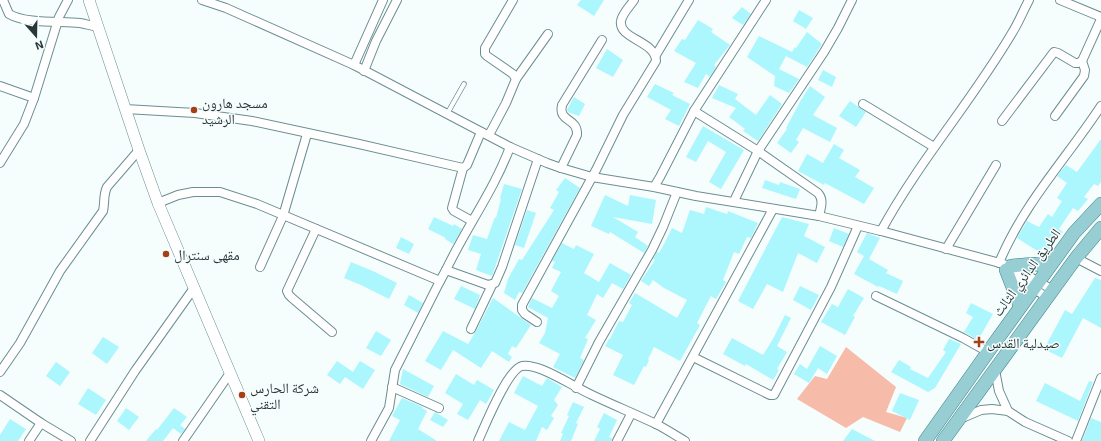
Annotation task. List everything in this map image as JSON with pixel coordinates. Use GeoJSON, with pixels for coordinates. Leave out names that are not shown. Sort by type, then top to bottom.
{"type":"FeatureCollection","features":[{"type":"Feature","properties":{"kind":"main road"},"geometry":{"type":"LineString","coordinates":[[89,0],[158,203],[259,441]]}},
{"type":"Feature","properties":{"kind":"main road","name":"الطريق الدائري الثالث"},"geometry":{"type":"LineString","coordinates":[[925,441],[1020,306],[1074,233],[1101,204]]}},
{"type":"Feature","properties":{"kind":"main road"},"geometry":{"type":"LineString","coordinates":[[943,441],[1076,258],[1101,228]]}},
{"type":"Feature","properties":{"kind":"main road"},"geometry":{"type":"LineString","coordinates":[[1020,306],[1006,266],[1033,264],[1050,266]]}},
{"type":"Feature","properties":{"kind":"street"},"geometry":{"type":"LineString","coordinates":[[3,0],[9,14],[19,18],[57,23],[79,23],[98,27]]}},
{"type":"Feature","properties":{"kind":"street"},"geometry":{"type":"LineString","coordinates":[[0,163],[24,124],[34,98],[58,17],[68,0]]}},
{"type":"Feature","properties":{"kind":"street"},"geometry":{"type":"LineString","coordinates":[[202,0],[226,8],[354,66],[510,147],[561,168],[592,176],[696,196],[819,216],[881,230],[1006,266],[1051,294]]}},
{"type":"Feature","properties":{"kind":"street"},"geometry":{"type":"LineString","coordinates":[[354,66],[383,0]]}},
{"type":"Feature","properties":{"kind":"street"},"geometry":{"type":"LineString","coordinates":[[364,71],[376,41],[397,0]]}},
{"type":"Feature","properties":{"kind":"street"},"geometry":{"type":"LineString","coordinates":[[513,0],[485,51],[487,56],[513,74],[516,80]]}},
{"type":"Feature","properties":{"kind":"street"},"geometry":{"type":"LineString","coordinates":[[634,0],[621,19],[621,26],[627,34],[648,47],[656,55]]}},
{"type":"Feature","properties":{"kind":"street"},"geometry":{"type":"LineString","coordinates":[[537,322],[522,310],[522,305],[623,116],[656,61],[656,55],[689,0]]}},
{"type":"Feature","properties":{"kind":"street"},"geometry":{"type":"LineString","coordinates":[[654,187],[694,110],[766,0]]}},
{"type":"Feature","properties":{"kind":"street"},"geometry":{"type":"LineString","coordinates":[[734,202],[758,151],[824,52],[852,0]]}},
{"type":"Feature","properties":{"kind":"street"},"geometry":{"type":"LineString","coordinates":[[881,230],[891,212],[934,147],[984,77],[1013,32],[1029,0]]}},
{"type":"Feature","properties":{"kind":"street"},"geometry":{"type":"LineString","coordinates":[[1055,116],[1084,76],[1085,70],[1082,61],[1101,18],[1060,0]]}},
{"type":"Feature","properties":{"kind":"street"},"geometry":{"type":"LineString","coordinates":[[472,221],[454,211],[452,208],[463,168],[467,165],[485,133],[506,103],[516,80],[548,34]]}},
{"type":"Feature","properties":{"kind":"street"},"geometry":{"type":"LineString","coordinates":[[561,168],[577,135],[577,128],[564,116],[562,112],[562,105],[602,40]]}},
{"type":"Feature","properties":{"kind":"street"},"geometry":{"type":"LineString","coordinates":[[1002,121],[1054,52],[1076,63],[1082,61]]}},
{"type":"Feature","properties":{"kind":"street"},"geometry":{"type":"LineString","coordinates":[[0,86],[34,98]]}},
{"type":"Feature","properties":{"kind":"street"},"geometry":{"type":"LineString","coordinates":[[862,104],[934,147]]}},
{"type":"Feature","properties":{"kind":"street"},"geometry":{"type":"LineString","coordinates":[[1006,266],[1004,251],[1025,212],[1052,172],[1101,106]]}},
{"type":"Feature","properties":{"kind":"street"},"geometry":{"type":"LineString","coordinates":[[125,109],[202,114],[252,121],[463,168]]}},
{"type":"Feature","properties":{"kind":"street"},"geometry":{"type":"LineString","coordinates":[[694,110],[758,151],[818,193],[822,202],[819,216]]}},
{"type":"Feature","properties":{"kind":"street"},"geometry":{"type":"LineString","coordinates":[[260,267],[284,216],[307,134]]}},
{"type":"Feature","properties":{"kind":"street"},"geometry":{"type":"LineString","coordinates":[[371,441],[389,408],[394,370],[472,221],[488,194],[510,147]]}},
{"type":"Feature","properties":{"kind":"street"},"geometry":{"type":"LineString","coordinates":[[0,372],[20,343],[60,271],[103,211],[106,187],[139,150]]}},
{"type":"Feature","properties":{"kind":"street"},"geometry":{"type":"LineString","coordinates":[[471,329],[492,285],[498,280],[538,159]]}},
{"type":"Feature","properties":{"kind":"street"},"geometry":{"type":"LineString","coordinates":[[946,249],[996,165]]}},
{"type":"Feature","properties":{"kind":"street"},"geometry":{"type":"LineString","coordinates":[[158,203],[178,195],[193,192],[220,192],[257,204],[440,281]]}},
{"type":"Feature","properties":{"kind":"street"},"geometry":{"type":"LineString","coordinates":[[576,388],[599,342],[652,250],[677,192]]}},
{"type":"Feature","properties":{"kind":"street"},"geometry":{"type":"LineString","coordinates":[[656,424],[773,208]]}},
{"type":"Feature","properties":{"kind":"street"},"geometry":{"type":"LineString","coordinates":[[693,357],[770,395],[774,395],[831,287],[858,226]]}},
{"type":"Feature","properties":{"kind":"street"},"geometry":{"type":"LineString","coordinates":[[316,229],[287,291],[288,295],[332,332]]}},
{"type":"Feature","properties":{"kind":"street"},"geometry":{"type":"LineString","coordinates":[[1076,258],[1101,271]]}},
{"type":"Feature","properties":{"kind":"street"},"geometry":{"type":"LineString","coordinates":[[446,270],[492,285]]}},
{"type":"Feature","properties":{"kind":"street"},"geometry":{"type":"LineString","coordinates":[[90,441],[135,370],[194,288]]}},
{"type":"Feature","properties":{"kind":"street"},"geometry":{"type":"LineString","coordinates":[[876,296],[963,338],[988,352]]}},
{"type":"Feature","properties":{"kind":"street"},"geometry":{"type":"LineString","coordinates":[[478,441],[510,376],[514,371],[522,366],[542,370],[560,378],[576,388],[656,424],[685,441]]}},
{"type":"Feature","properties":{"kind":"street"},"geometry":{"type":"LineString","coordinates":[[995,370],[999,391],[1008,411]]}},
{"type":"Feature","properties":{"kind":"street"},"geometry":{"type":"LineString","coordinates":[[183,441],[230,373]]}},
{"type":"Feature","properties":{"kind":"street"},"geometry":{"type":"LineString","coordinates":[[1076,441],[1101,378]]}},
{"type":"Feature","properties":{"kind":"street"},"geometry":{"type":"LineString","coordinates":[[392,387],[438,408]]}},
{"type":"Feature","properties":{"kind":"street"},"geometry":{"type":"LineString","coordinates":[[0,395],[41,423],[71,441]]}},
{"type":"Feature","properties":{"kind":"street"},"geometry":{"type":"LineString","coordinates":[[959,420],[976,412],[987,409],[1008,411],[1025,422],[1068,441]]}},
{"type":"Feature","properties":{"kind":"street"},"geometry":{"type":"LineString","coordinates":[[617,441],[631,414]]}},
{"type":"Feature","properties":{"kind":"street"},"geometry":{"type":"LineString","coordinates":[[29,441],[41,423]]}},
{"type":"Feature","properties":{"kind":"lane"},"geometry":{"type":"LineString","coordinates":[[447,114],[464,84]]}},
{"type":"Feature","properties":{"kind":"shaded area"},"geometry":{"type":"Polygon","coordinates":[[[846,347],[896,387],[886,412],[907,418],[900,432],[863,417],[846,428],[797,399],[815,376],[827,379],[846,347]]]}},
{"type":"Feature","properties":{"kind":"building"},"geometry":{"type":"Polygon","coordinates":[[[581,0],[604,0],[594,16],[577,5],[581,0]]]}},
{"type":"Feature","properties":{"kind":"building"},"geometry":{"type":"Polygon","coordinates":[[[742,7],[751,14],[743,25],[732,18],[742,7]]]}},
{"type":"Feature","properties":{"kind":"building"},"geometry":{"type":"Polygon","coordinates":[[[799,10],[813,18],[806,29],[793,21],[799,10]]]}},
{"type":"Feature","properties":{"kind":"building"},"geometry":{"type":"Polygon","coordinates":[[[698,20],[713,29],[711,32],[730,45],[714,65],[716,67],[710,77],[706,74],[698,88],[684,82],[696,63],[674,51],[682,39],[685,40],[698,20]]]}},
{"type":"Feature","properties":{"kind":"building"},"geometry":{"type":"Polygon","coordinates":[[[807,32],[822,44],[807,67],[786,56],[779,69],[799,79],[789,93],[774,86],[775,76],[747,57],[759,36],[792,52],[807,32]]]}},
{"type":"Feature","properties":{"kind":"building"},"geometry":{"type":"Polygon","coordinates":[[[607,49],[623,60],[613,77],[596,68],[607,49]]]}},
{"type":"Feature","properties":{"kind":"building"},"geometry":{"type":"Polygon","coordinates":[[[823,70],[836,77],[832,87],[818,80],[823,70]]]}},
{"type":"Feature","properties":{"kind":"building"},"geometry":{"type":"Polygon","coordinates":[[[655,84],[674,93],[672,95],[690,104],[679,126],[665,119],[671,110],[647,97],[655,84]]]}},
{"type":"Feature","properties":{"kind":"building"},"geometry":{"type":"Polygon","coordinates":[[[719,85],[738,94],[735,99],[756,115],[770,95],[782,104],[758,141],[743,131],[745,129],[729,117],[736,108],[712,98],[719,85]]]}},
{"type":"Feature","properties":{"kind":"building"},"geometry":{"type":"Polygon","coordinates":[[[810,86],[825,97],[813,115],[837,128],[830,142],[803,128],[796,140],[799,142],[791,153],[777,143],[787,129],[786,128],[810,86]]]}},
{"type":"Feature","properties":{"kind":"building"},"geometry":{"type":"Polygon","coordinates":[[[574,97],[585,104],[579,116],[568,112],[567,110],[574,97]]]}},
{"type":"Feature","properties":{"kind":"building"},"geometry":{"type":"Polygon","coordinates":[[[850,101],[866,112],[856,127],[839,116],[850,101]]]}},
{"type":"Feature","properties":{"kind":"building"},"geometry":{"type":"Polygon","coordinates":[[[703,126],[744,150],[721,189],[709,182],[726,152],[708,141],[696,162],[686,157],[703,126]]]}},
{"type":"Feature","properties":{"kind":"building"},"geometry":{"type":"Polygon","coordinates":[[[1101,139],[1101,182],[1098,186],[1094,184],[1084,197],[1088,199],[1078,211],[1073,208],[1059,229],[1063,232],[1049,249],[1043,247],[1039,252],[1017,238],[1027,221],[1039,227],[1048,214],[1052,217],[1062,201],[1057,198],[1067,183],[1057,176],[1066,165],[1077,172],[1101,139]]]}},
{"type":"Feature","properties":{"kind":"building"},"geometry":{"type":"Polygon","coordinates":[[[834,144],[844,150],[839,158],[860,170],[855,177],[874,188],[864,204],[825,183],[824,185],[798,171],[807,154],[823,163],[834,144]]]}},
{"type":"Feature","properties":{"kind":"building"},"geometry":{"type":"Polygon","coordinates":[[[565,178],[580,188],[522,293],[519,292],[515,300],[504,293],[508,279],[519,259],[522,260],[554,210],[550,208],[559,192],[556,190],[565,178]]]}},
{"type":"Feature","properties":{"kind":"building"},"geometry":{"type":"Polygon","coordinates":[[[765,180],[779,185],[780,182],[800,189],[796,199],[762,188],[765,180]]]}},
{"type":"Feature","properties":{"kind":"building"},"geometry":{"type":"Polygon","coordinates":[[[504,184],[522,189],[492,276],[476,270],[481,254],[468,250],[473,235],[487,239],[495,217],[496,218],[504,184]]]}},
{"type":"Feature","properties":{"kind":"building"},"geometry":{"type":"Polygon","coordinates":[[[605,195],[628,206],[630,195],[656,200],[652,224],[613,217],[638,232],[635,237],[648,246],[644,253],[610,232],[609,234],[591,226],[605,195]]]}},
{"type":"Feature","properties":{"kind":"building"},"geometry":{"type":"Polygon","coordinates":[[[706,207],[727,214],[728,211],[758,223],[751,238],[747,237],[739,254],[734,252],[723,280],[726,282],[716,299],[711,296],[697,323],[700,325],[680,361],[654,347],[646,367],[644,366],[634,385],[613,375],[623,355],[605,346],[619,321],[623,322],[632,305],[629,303],[635,293],[677,318],[687,300],[664,288],[653,280],[649,286],[641,281],[655,260],[653,259],[657,252],[659,253],[672,228],[682,233],[690,210],[704,214],[706,207]]]}},
{"type":"Feature","properties":{"kind":"building"},"geometry":{"type":"Polygon","coordinates":[[[527,210],[536,213],[524,248],[515,245],[527,210]]]}},
{"type":"Feature","properties":{"kind":"building"},"geometry":{"type":"Polygon","coordinates":[[[434,217],[453,226],[454,224],[462,229],[453,244],[445,239],[446,238],[428,229],[434,217]]]}},
{"type":"Feature","properties":{"kind":"building"},"geometry":{"type":"Polygon","coordinates":[[[782,217],[809,224],[804,236],[825,247],[817,263],[798,253],[783,292],[767,284],[753,309],[738,301],[782,217]]]}},
{"type":"Feature","properties":{"kind":"building"},"geometry":{"type":"Polygon","coordinates":[[[834,228],[849,234],[843,247],[829,241],[834,228]]]}},
{"type":"Feature","properties":{"kind":"building"},"geometry":{"type":"Polygon","coordinates":[[[867,233],[880,238],[869,259],[888,270],[886,273],[903,281],[897,294],[879,286],[878,287],[854,274],[864,256],[857,252],[867,233]]]}},
{"type":"Feature","properties":{"kind":"building"},"geometry":{"type":"Polygon","coordinates":[[[401,237],[414,244],[409,254],[396,248],[401,237]]]}},
{"type":"Feature","properties":{"kind":"building"},"geometry":{"type":"Polygon","coordinates":[[[562,243],[574,249],[576,245],[594,254],[584,273],[599,282],[610,263],[631,275],[623,289],[612,283],[603,298],[597,294],[587,315],[596,320],[585,338],[588,339],[580,358],[584,360],[575,378],[553,367],[560,354],[539,343],[545,333],[548,318],[528,307],[532,298],[552,308],[559,296],[551,291],[561,272],[552,268],[555,262],[552,261],[562,243]]]}},
{"type":"Feature","properties":{"kind":"building"},"geometry":{"type":"Polygon","coordinates":[[[351,262],[397,283],[389,299],[344,278],[351,262]]]}},
{"type":"Feature","properties":{"kind":"building"},"geometry":{"type":"Polygon","coordinates":[[[1095,278],[1101,280],[1101,328],[1083,318],[1062,358],[1044,349],[1065,310],[1072,314],[1095,278]]]}},
{"type":"Feature","properties":{"kind":"building"},"geometry":{"type":"Polygon","coordinates":[[[461,286],[480,295],[475,309],[454,299],[461,286]]]}},
{"type":"Feature","properties":{"kind":"building"},"geometry":{"type":"Polygon","coordinates":[[[800,286],[819,295],[811,310],[793,300],[800,286]]]}},
{"type":"Feature","properties":{"kind":"building"},"geometry":{"type":"Polygon","coordinates":[[[848,289],[864,298],[853,316],[855,317],[845,335],[821,322],[832,304],[838,307],[848,289]]]}},
{"type":"Feature","properties":{"kind":"building"},"geometry":{"type":"Polygon","coordinates":[[[409,295],[423,303],[418,313],[404,305],[409,295]]]}},
{"type":"Feature","properties":{"kind":"building"},"geometry":{"type":"Polygon","coordinates":[[[493,298],[531,325],[516,348],[512,346],[508,354],[512,357],[509,362],[492,351],[481,368],[453,350],[441,370],[425,361],[443,331],[468,344],[493,298]]]}},
{"type":"Feature","properties":{"kind":"building"},"geometry":{"type":"Polygon","coordinates":[[[971,303],[993,314],[978,340],[964,332],[973,317],[966,313],[971,303]]]}},
{"type":"Feature","properties":{"kind":"building"},"geometry":{"type":"Polygon","coordinates":[[[785,315],[791,318],[777,346],[787,352],[777,369],[779,370],[773,380],[746,364],[745,366],[723,354],[732,338],[763,355],[785,315]]]}},
{"type":"Feature","properties":{"kind":"building"},"geometry":{"type":"Polygon","coordinates":[[[376,331],[391,340],[381,356],[366,348],[376,331]]]}},
{"type":"Feature","properties":{"kind":"building"},"geometry":{"type":"Polygon","coordinates":[[[103,337],[119,347],[107,364],[92,353],[103,337]]]}},
{"type":"Feature","properties":{"kind":"building"},"geometry":{"type":"Polygon","coordinates":[[[949,339],[961,344],[935,388],[928,392],[891,372],[899,360],[911,367],[910,369],[928,378],[946,352],[943,350],[949,339]]]}},
{"type":"Feature","properties":{"kind":"building"},"geometry":{"type":"Polygon","coordinates":[[[820,346],[837,356],[827,374],[818,368],[809,383],[794,374],[800,364],[807,369],[820,346]]]}},
{"type":"Feature","properties":{"kind":"building"},"geometry":{"type":"Polygon","coordinates":[[[337,361],[353,372],[360,361],[375,370],[363,389],[345,377],[340,384],[327,375],[337,361]]]}},
{"type":"Feature","properties":{"kind":"building"},"geometry":{"type":"Polygon","coordinates":[[[56,362],[70,372],[60,386],[46,376],[56,362]]]}},
{"type":"Feature","properties":{"kind":"building"},"geometry":{"type":"Polygon","coordinates":[[[403,369],[434,386],[428,397],[400,384],[403,369]]]}},
{"type":"Feature","properties":{"kind":"building"},"geometry":{"type":"Polygon","coordinates":[[[456,374],[474,385],[477,380],[494,390],[486,404],[480,400],[468,420],[457,414],[463,404],[445,393],[456,374]]]}},
{"type":"Feature","properties":{"kind":"building"},"geometry":{"type":"Polygon","coordinates":[[[523,376],[542,386],[547,378],[562,387],[554,400],[558,405],[551,416],[554,418],[547,430],[542,427],[536,441],[499,441],[509,422],[525,430],[538,406],[514,393],[523,376]]]}},
{"type":"Feature","properties":{"kind":"building"},"geometry":{"type":"Polygon","coordinates":[[[1089,381],[1093,382],[1078,421],[1036,401],[1045,383],[1080,401],[1089,381]]]}},
{"type":"Feature","properties":{"kind":"building"},"geometry":{"type":"Polygon","coordinates":[[[88,388],[106,400],[96,415],[78,404],[88,388]]]}},
{"type":"Feature","properties":{"kind":"building"},"geometry":{"type":"Polygon","coordinates":[[[900,393],[919,400],[910,420],[892,411],[900,393]]]}},
{"type":"Feature","properties":{"kind":"building"},"geometry":{"type":"Polygon","coordinates":[[[402,398],[423,407],[422,408],[427,411],[418,429],[437,441],[389,441],[400,420],[392,416],[402,398]]]}},
{"type":"Feature","properties":{"kind":"building"},"geometry":{"type":"Polygon","coordinates":[[[573,402],[584,407],[576,423],[578,424],[571,441],[560,441],[563,434],[561,433],[569,416],[567,415],[573,402]]]}},
{"type":"Feature","properties":{"kind":"building"},"geometry":{"type":"Polygon","coordinates":[[[126,408],[139,417],[129,430],[117,421],[126,408]]]}},
{"type":"Feature","properties":{"kind":"building"},"geometry":{"type":"Polygon","coordinates":[[[174,408],[187,417],[180,425],[185,429],[181,434],[173,428],[163,441],[146,441],[156,429],[157,430],[174,408]]]}},
{"type":"Feature","properties":{"kind":"building"},"geometry":{"type":"Polygon","coordinates":[[[435,412],[448,420],[443,427],[430,420],[435,412]]]}},
{"type":"Feature","properties":{"kind":"building"},"geometry":{"type":"Polygon","coordinates":[[[604,413],[617,420],[609,437],[612,438],[612,441],[594,441],[600,429],[597,427],[604,413]]]}},
{"type":"Feature","properties":{"kind":"building"},"geometry":{"type":"Polygon","coordinates":[[[1091,418],[1101,422],[1101,441],[1082,441],[1091,418]]]}},
{"type":"Feature","properties":{"kind":"building"},"geometry":{"type":"Polygon","coordinates":[[[10,419],[26,429],[18,441],[0,441],[0,435],[10,419]]]}},
{"type":"Feature","properties":{"kind":"building"},"geometry":{"type":"Polygon","coordinates":[[[852,429],[875,441],[843,441],[852,429]]]}},
{"type":"Feature","properties":{"kind":"place","name":"مسجد هارون الرشيد"},"geometry":{"type":"Point","coordinates":[194,110]}},
{"type":"Feature","properties":{"kind":"place","name":"مقهى سنترال"},"geometry":{"type":"Point","coordinates":[166,254]}},
{"type":"Feature","properties":{"kind":"place","name":"صيدلية القدس"},"geometry":{"type":"Point","coordinates":[979,342]}},
{"type":"Feature","properties":{"kind":"place","name":"شركة الحارس التقني"},"geometry":{"type":"Point","coordinates":[242,395]}}]}
